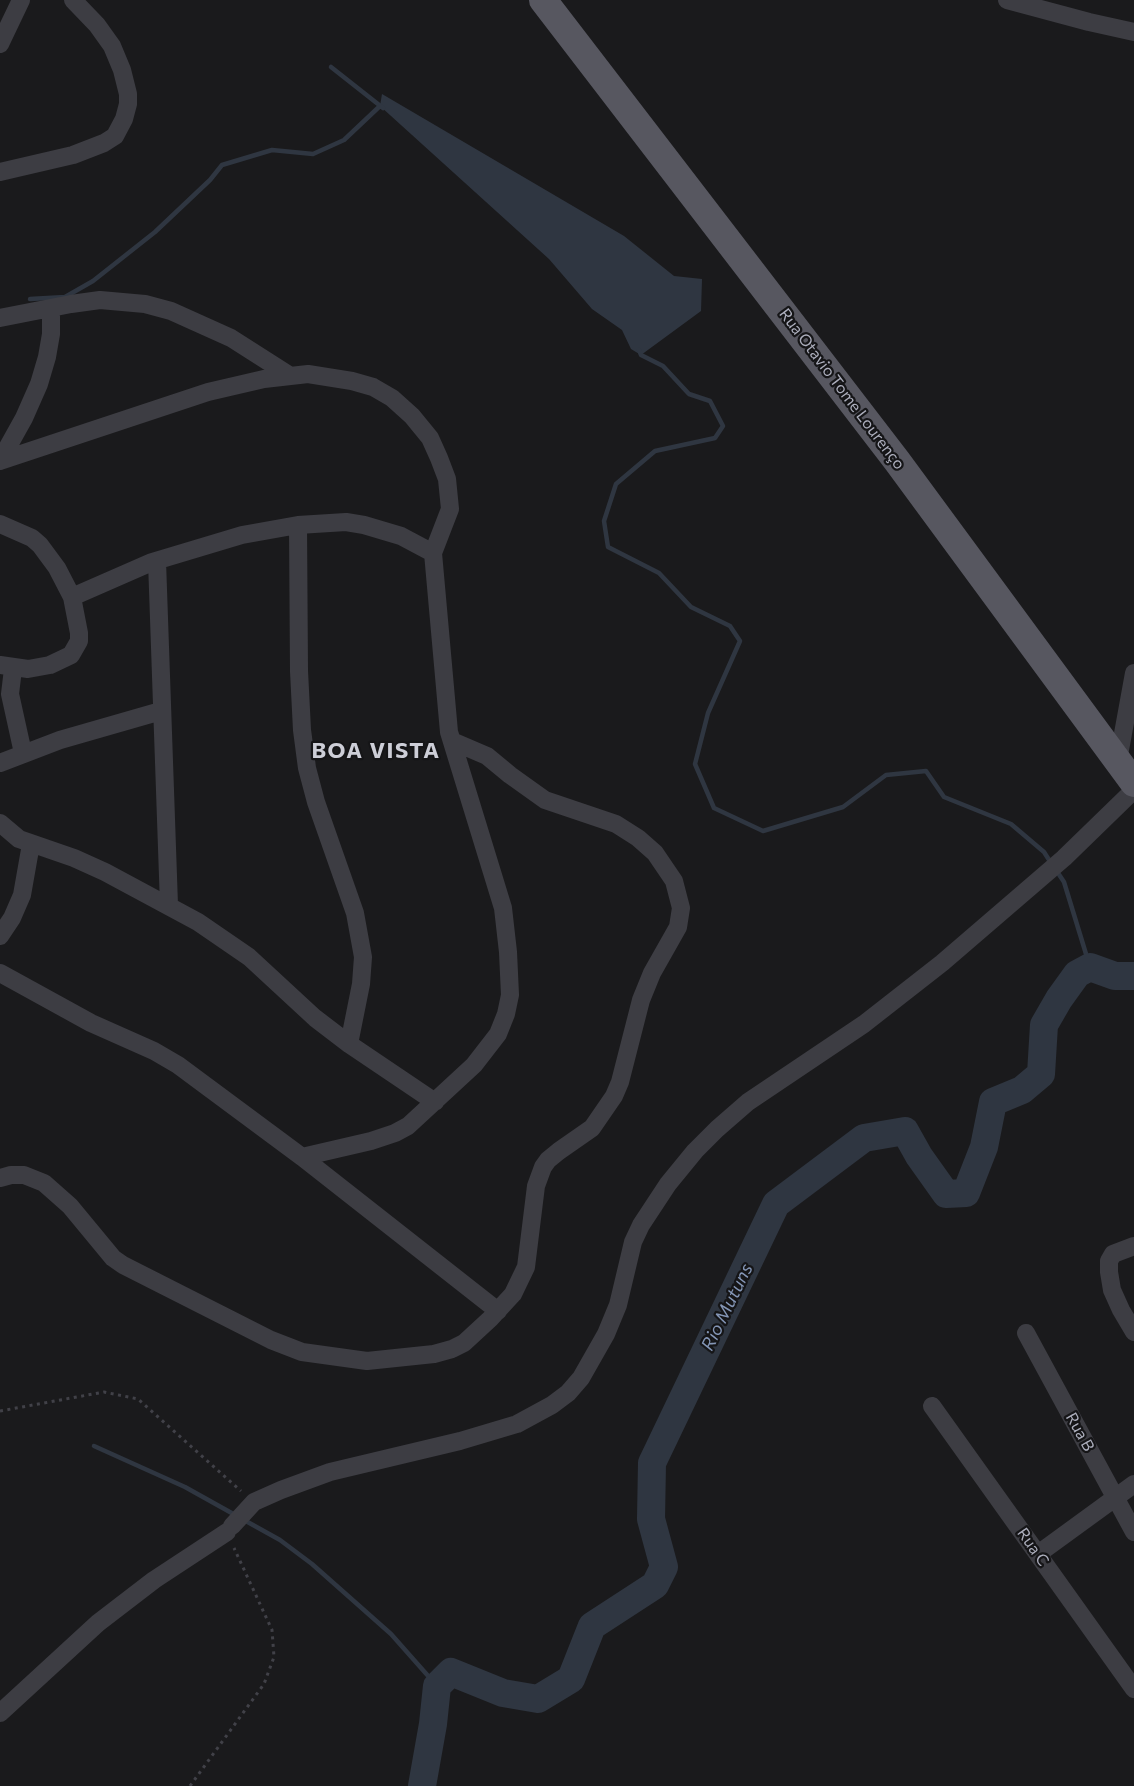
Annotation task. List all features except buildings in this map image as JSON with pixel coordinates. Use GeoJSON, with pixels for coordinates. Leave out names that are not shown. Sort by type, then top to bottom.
{"type":"FeatureCollection","features":[{"type":"Feature","properties":{"kind":"main road","name":"Rua Otavio Tome Lourenço"},"geometry":{"type":"LineString","coordinates":[[543,0],[897,461],[1126,772]]}},
{"type":"Feature","properties":{"kind":"street"},"geometry":{"type":"LineString","coordinates":[[0,44],[21,0]]}},
{"type":"Feature","properties":{"kind":"street"},"geometry":{"type":"LineString","coordinates":[[0,172],[74,155],[115,136],[124,119],[128,94],[122,70],[97,25],[73,0]]}},
{"type":"Feature","properties":{"kind":"street"},"geometry":{"type":"LineString","coordinates":[[1006,0],[1134,32]]}},
{"type":"Feature","properties":{"kind":"street"},"geometry":{"type":"LineString","coordinates":[[0,318],[100,300],[123,301],[171,311],[231,338],[289,375]]}},
{"type":"Feature","properties":{"kind":"street"},"geometry":{"type":"LineString","coordinates":[[0,461],[24,418],[39,384],[51,334],[51,308]]}},
{"type":"Feature","properties":{"kind":"street"},"geometry":{"type":"LineString","coordinates":[[0,461],[208,392],[289,375],[326,376],[373,387],[392,398],[412,416],[430,438],[447,479],[450,508],[433,553],[452,741],[503,908],[510,995],[498,1034],[474,1065],[408,1126],[395,1133],[302,1157]]}},
{"type":"Feature","properties":{"kind":"street"},"geometry":{"type":"LineString","coordinates":[[72,597],[157,561],[242,536],[298,525],[346,522],[364,525],[401,536],[433,553]]}},
{"type":"Feature","properties":{"kind":"street"},"geometry":{"type":"LineString","coordinates":[[0,524],[32,538],[57,568],[72,597],[79,633],[79,641],[71,655],[50,665],[28,669],[7,667],[10,694],[23,753]]}},
{"type":"Feature","properties":{"kind":"street"},"geometry":{"type":"LineString","coordinates":[[298,525],[299,671],[302,730],[307,768],[316,802],[355,913],[363,957],[361,984],[349,1044]]}},
{"type":"Feature","properties":{"kind":"street"},"geometry":{"type":"LineString","coordinates":[[157,561],[169,905]]}},
{"type":"Feature","properties":{"kind":"street"},"geometry":{"type":"LineString","coordinates":[[1126,772],[1134,674]]}},
{"type":"Feature","properties":{"kind":"street"},"geometry":{"type":"LineString","coordinates":[[0,763],[23,753],[114,723],[161,711]]}},
{"type":"Feature","properties":{"kind":"street"},"geometry":{"type":"LineString","coordinates":[[0,1178],[24,1175],[44,1184],[70,1206],[113,1258],[123,1265],[271,1340],[302,1352],[367,1361],[434,1354],[464,1343],[498,1311],[513,1294],[525,1267],[536,1186],[543,1167],[559,1151],[591,1128],[614,1096],[626,1061],[641,1000],[652,973],[678,927],[681,908],[674,881],[655,853],[638,838],[616,824],[545,800],[488,756],[452,741]]}},
{"type":"Feature","properties":{"kind":"street"},"geometry":{"type":"LineString","coordinates":[[0,1713],[98,1623],[154,1580],[230,1529],[249,1506],[330,1472],[460,1442],[517,1424],[552,1405],[568,1393],[581,1378],[606,1334],[618,1305],[633,1242],[641,1226],[668,1184],[694,1151],[748,1102],[864,1024],[942,963],[1062,860],[1134,790]]}},
{"type":"Feature","properties":{"kind":"street"},"geometry":{"type":"LineString","coordinates":[[0,823],[19,839],[74,858],[169,905],[228,942],[249,957],[315,1018],[349,1044],[435,1102]]}},
{"type":"Feature","properties":{"kind":"street"},"geometry":{"type":"LineString","coordinates":[[0,936],[12,918],[22,895],[31,844]]}},
{"type":"Feature","properties":{"kind":"street"},"geometry":{"type":"LineString","coordinates":[[0,973],[91,1023],[178,1065],[302,1157],[498,1311]]}},
{"type":"Feature","properties":{"kind":"street"},"geometry":{"type":"LineString","coordinates":[[1132,1246],[1113,1254],[1109,1261],[1108,1272],[1112,1290],[1134,1332]]}},
{"type":"Feature","properties":{"kind":"street","name":"Rua B"},"geometry":{"type":"LineString","coordinates":[[1026,1333],[1134,1532]]}},
{"type":"Feature","properties":{"kind":"street","name":"Rua C"},"geometry":{"type":"LineString","coordinates":[[932,1406],[1134,1689]]}},
{"type":"Feature","properties":{"kind":"street"},"geometry":{"type":"LineString","coordinates":[[1038,1554],[1134,1484]]}},
{"type":"Feature","properties":{"kind":"path"},"geometry":{"type":"LineString","coordinates":[[0,1411],[104,1392],[138,1399],[249,1506]]}},
{"type":"Feature","properties":{"kind":"path"},"geometry":{"type":"LineString","coordinates":[[190,1786],[264,1684],[274,1657],[272,1630],[230,1529]]}},
{"type":"Feature","properties":{"kind":"shaded area"},"geometry":{"type":"Polygon","coordinates":[[[382,94],[624,236],[674,276],[702,279],[701,311],[641,355],[631,349],[622,330],[592,309],[549,259],[380,106],[382,94]]]}},
{"type":"Feature","properties":{"kind":"waterway"},"geometry":{"type":"LineString","coordinates":[[331,67],[383,108]]}},
{"type":"Feature","properties":{"kind":"waterway"},"geometry":{"type":"LineString","coordinates":[[30,299],[65,297],[93,281],[155,232],[210,180],[222,165],[272,150],[313,154],[344,140],[380,106]]}},
{"type":"Feature","properties":{"kind":"waterway"},"geometry":{"type":"LineString","coordinates":[[639,350],[641,355],[663,366],[689,394],[710,401],[723,426],[715,438],[655,451],[616,484],[604,521],[608,547],[659,573],[691,607],[730,626],[740,641],[708,713],[695,764],[714,808],[763,831],[843,807],[886,775],[926,771],[944,797],[1011,824],[1044,852],[1051,863]]}},
{"type":"Feature","properties":{"kind":"waterway"},"geometry":{"type":"LineString","coordinates":[[1056,870],[1064,882],[1090,967]]}},
{"type":"Feature","properties":{"kind":"waterway","name":"Rio Mutuns"},"geometry":{"type":"LineString","coordinates":[[422,1786],[437,1686],[451,1672],[503,1693],[538,1699],[571,1679],[592,1626],[655,1585],[664,1567],[651,1519],[652,1463],[776,1204],[864,1138],[905,1131],[919,1156],[946,1194],[966,1193],[984,1147],[993,1102],[1022,1090],[1041,1074],[1044,1025],[1077,974],[1090,967],[1115,976],[1134,976]]}},
{"type":"Feature","properties":{"kind":"waterway"},"geometry":{"type":"LineString","coordinates":[[94,1446],[185,1487],[237,1516]]}},
{"type":"Feature","properties":{"kind":"waterway"},"geometry":{"type":"LineString","coordinates":[[244,1520],[280,1540],[312,1564],[391,1634],[437,1686]]}},
{"type":"Feature","properties":{"kind":"district","name":"BOA VISTA"},"geometry":{"type":"Point","coordinates":[376,751]}}]}
